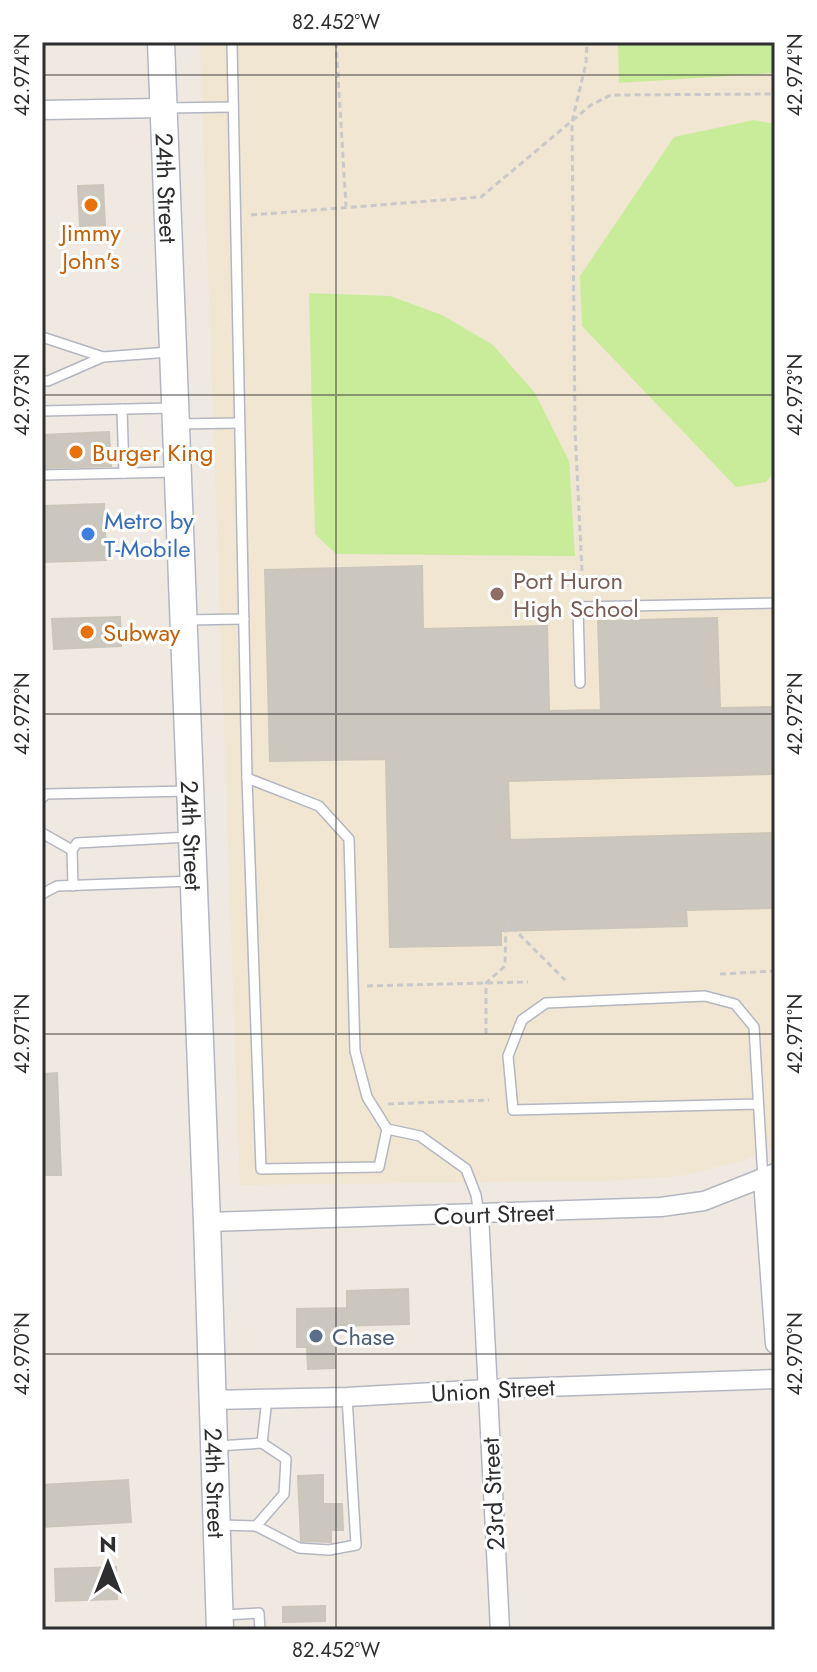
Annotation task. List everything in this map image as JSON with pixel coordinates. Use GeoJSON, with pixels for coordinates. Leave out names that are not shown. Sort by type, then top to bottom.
{"type":"FeatureCollection","features":[{"type":"Feature","properties":{"kind":"street","name":"24th Street"},"geometry":{"type":"LineString","coordinates":[[161,42],[220,1622]]}},
{"type":"Feature","properties":{"kind":"street"},"geometry":{"type":"LineString","coordinates":[[42,110],[162,108]]}},
{"type":"Feature","properties":{"kind":"street"},"geometry":{"type":"LineString","coordinates":[[769,1176],[775,1344]]}},
{"type":"Feature","properties":{"kind":"street","name":"Court Street"},"geometry":{"type":"LineString","coordinates":[[207,1222],[661,1207],[704,1201],[769,1176]]}},
{"type":"Feature","properties":{"kind":"street","name":"23rd Street"},"geometry":{"type":"LineString","coordinates":[[479,1214],[500,1630]]}},
{"type":"Feature","properties":{"kind":"street","name":"Union Street"},"geometry":{"type":"LineString","coordinates":[[212,1400],[775,1379]]}},
{"type":"Feature","properties":{"kind":"lane"},"geometry":{"type":"LineString","coordinates":[[232,42],[247,778],[261,1169],[379,1167],[387,1129],[367,1097],[355,1051],[349,839],[319,806],[247,778]]}},
{"type":"Feature","properties":{"kind":"lane"},"geometry":{"type":"LineString","coordinates":[[162,108],[233,107]]}},
{"type":"Feature","properties":{"kind":"lane"},"geometry":{"type":"LineString","coordinates":[[42,337],[103,357]]}},
{"type":"Feature","properties":{"kind":"lane"},"geometry":{"type":"LineString","coordinates":[[42,381],[103,357],[172,352]]}},
{"type":"Feature","properties":{"kind":"lane"},"geometry":{"type":"LineString","coordinates":[[42,411],[122,409],[239,423]]}},
{"type":"Feature","properties":{"kind":"lane"},"geometry":{"type":"LineString","coordinates":[[122,409],[124,473]]}},
{"type":"Feature","properties":{"kind":"lane"},"geometry":{"type":"LineString","coordinates":[[42,475],[177,472]]}},
{"type":"Feature","properties":{"kind":"lane"},"geometry":{"type":"LineString","coordinates":[[580,683],[578,607],[775,603]]}},
{"type":"Feature","properties":{"kind":"lane"},"geometry":{"type":"LineString","coordinates":[[183,620],[244,619]]}},
{"type":"Feature","properties":{"kind":"lane"},"geometry":{"type":"LineString","coordinates":[[42,798],[46,794],[189,791]]}},
{"type":"Feature","properties":{"kind":"lane"},"geometry":{"type":"LineString","coordinates":[[42,833],[72,850]]}},
{"type":"Feature","properties":{"kind":"lane"},"geometry":{"type":"LineString","coordinates":[[73,886],[72,850],[77,843],[191,837]]}},
{"type":"Feature","properties":{"kind":"lane"},"geometry":{"type":"LineString","coordinates":[[42,894],[57,886],[193,881]]}},
{"type":"Feature","properties":{"kind":"lane"},"geometry":{"type":"LineString","coordinates":[[758,1104],[513,1110],[508,1056],[522,1020],[546,1003],[705,996],[735,1004],[754,1027],[758,1104],[769,1176]]}},
{"type":"Feature","properties":{"kind":"lane"},"geometry":{"type":"LineString","coordinates":[[387,1129],[420,1136],[466,1169],[479,1214]]}},
{"type":"Feature","properties":{"kind":"lane"},"geometry":{"type":"LineString","coordinates":[[216,1525],[256,1526],[299,1548],[329,1550],[356,1545],[347,1397]]}},
{"type":"Feature","properties":{"kind":"lane"},"geometry":{"type":"LineString","coordinates":[[262,1443],[267,1399]]}},
{"type":"Feature","properties":{"kind":"lane"},"geometry":{"type":"LineString","coordinates":[[214,1446],[262,1443],[286,1459],[284,1494],[256,1526]]}},
{"type":"Feature","properties":{"kind":"lane"},"geometry":{"type":"LineString","coordinates":[[220,1622],[259,1613],[260,1630]]}},
{"type":"Feature","properties":{"kind":"path"},"geometry":{"type":"LineString","coordinates":[[336,42],[346,206]]}},
{"type":"Feature","properties":{"kind":"path"},"geometry":{"type":"LineString","coordinates":[[584,607],[575,431],[572,122],[586,63],[587,42]]}},
{"type":"Feature","properties":{"kind":"path"},"geometry":{"type":"LineString","coordinates":[[235,216],[481,197],[591,105],[611,95],[775,94]]}},
{"type":"Feature","properties":{"kind":"path"},"geometry":{"type":"LineString","coordinates":[[486,1034],[486,983],[505,966],[506,921],[565,980]]}},
{"type":"Feature","properties":{"kind":"path"},"geometry":{"type":"LineString","coordinates":[[720,974],[775,971]]}},
{"type":"Feature","properties":{"kind":"path"},"geometry":{"type":"LineString","coordinates":[[367,986],[528,982]]}},
{"type":"Feature","properties":{"kind":"path"},"geometry":{"type":"LineString","coordinates":[[386,1105],[489,1100]]}},
{"type":"Feature","properties":{"kind":"shaded area","name":"Port Huron High School"},"geometry":{"type":"Polygon","coordinates":[[[200,42],[775,42],[775,1147],[744,1160],[681,1176],[605,1181],[240,1185],[200,42]]]}},
{"type":"Feature","properties":{"kind":"green space"},"geometry":{"type":"Polygon","coordinates":[[[618,42],[775,42],[775,73],[619,83],[618,42]]]}},
{"type":"Feature","properties":{"kind":"green space"},"geometry":{"type":"Polygon","coordinates":[[[754,120],[775,124],[775,471],[766,482],[736,487],[582,326],[580,276],[674,137],[754,120]]]}},
{"type":"Feature","properties":{"kind":"green space"},"geometry":{"type":"Polygon","coordinates":[[[309,293],[390,296],[442,315],[493,345],[535,393],[569,461],[575,556],[336,554],[315,534],[309,293]]]}},
{"type":"Feature","properties":{"kind":"building","name":"Jimmy John's"},"geometry":{"type":"Polygon","coordinates":[[[103,185],[105,225],[80,226],[78,186],[103,185]]]}},
{"type":"Feature","properties":{"kind":"building","name":"Burger King"},"geometry":{"type":"Polygon","coordinates":[[[109,432],[111,466],[42,468],[42,435],[109,432]]]}},
{"type":"Feature","properties":{"kind":"building"},"geometry":{"type":"Polygon","coordinates":[[[104,504],[106,560],[44,562],[42,506],[104,504]]]}},
{"type":"Feature","properties":{"kind":"building"},"geometry":{"type":"Polygon","coordinates":[[[422,566],[423,629],[547,626],[549,711],[601,710],[598,621],[717,618],[720,708],[775,707],[775,774],[508,781],[510,840],[775,833],[775,908],[686,910],[687,926],[501,931],[501,945],[390,947],[386,759],[270,761],[265,570],[422,566]]]}},
{"type":"Feature","properties":{"kind":"building","name":"Subway"},"geometry":{"type":"Polygon","coordinates":[[[120,617],[121,646],[54,649],[52,619],[120,617]]]}},
{"type":"Feature","properties":{"kind":"building"},"geometry":{"type":"Polygon","coordinates":[[[57,1073],[61,1175],[42,1175],[42,1074],[57,1073]]]}},
{"type":"Feature","properties":{"kind":"building","name":"Chase"},"geometry":{"type":"Polygon","coordinates":[[[408,1289],[409,1324],[334,1326],[335,1368],[308,1369],[307,1347],[297,1347],[297,1309],[347,1308],[347,1291],[408,1289]]]}},
{"type":"Feature","properties":{"kind":"building"},"geometry":{"type":"Polygon","coordinates":[[[323,1475],[323,1504],[342,1504],[343,1530],[331,1530],[331,1542],[301,1541],[298,1476],[323,1475]]]}},
{"type":"Feature","properties":{"kind":"building"},"geometry":{"type":"Polygon","coordinates":[[[128,1480],[131,1522],[42,1527],[42,1485],[128,1480]]]}},
{"type":"Feature","properties":{"kind":"building"},"geometry":{"type":"Polygon","coordinates":[[[116,1567],[117,1599],[56,1601],[55,1569],[116,1567]]]}},
{"type":"Feature","properties":{"kind":"building"},"geometry":{"type":"Polygon","coordinates":[[[325,1606],[325,1621],[283,1622],[283,1607],[325,1606]]]}},
{"type":"Feature","properties":{"kind":"place","name":"Jimmy John's"},"geometry":{"type":"Point","coordinates":[91,205]}},
{"type":"Feature","properties":{"kind":"place","name":"Burger King"},"geometry":{"type":"Point","coordinates":[76,452]}},
{"type":"Feature","properties":{"kind":"place","name":"Metro by T-Mobile"},"geometry":{"type":"Point","coordinates":[88,534]}},
{"type":"Feature","properties":{"kind":"place","name":"Port Huron High School"},"geometry":{"type":"Point","coordinates":[497,594]}},
{"type":"Feature","properties":{"kind":"place","name":"Subway"},"geometry":{"type":"Point","coordinates":[87,632]}},
{"type":"Feature","properties":{"kind":"place","name":"Chase"},"geometry":{"type":"Point","coordinates":[316,1336]}}]}
